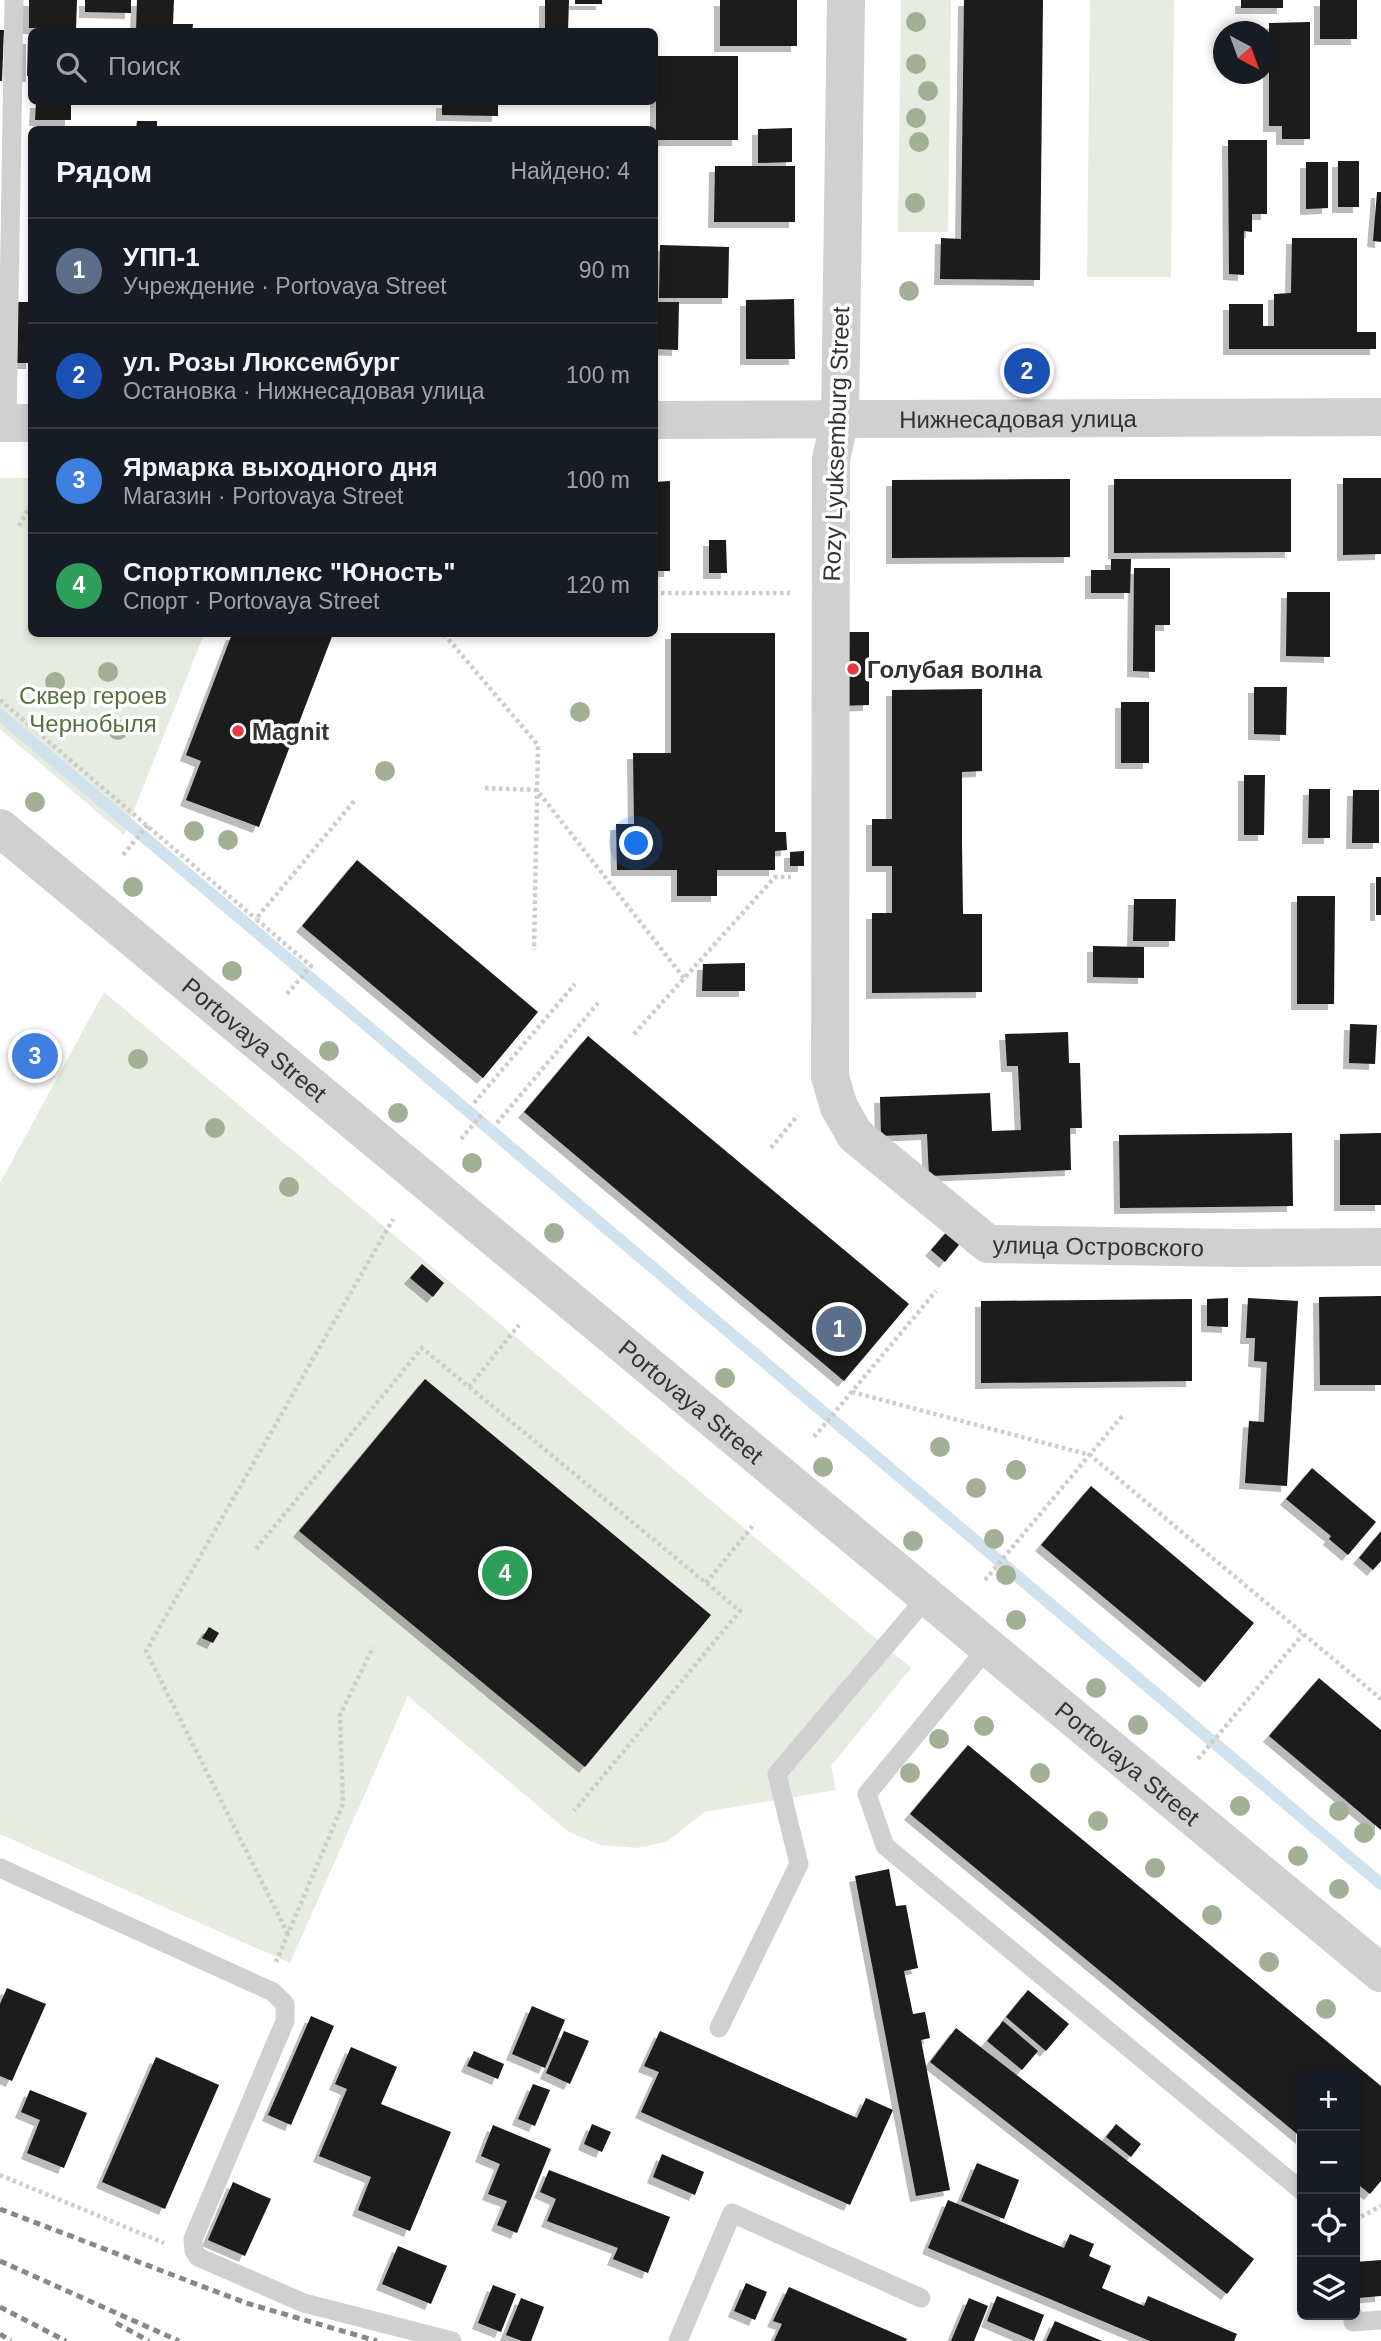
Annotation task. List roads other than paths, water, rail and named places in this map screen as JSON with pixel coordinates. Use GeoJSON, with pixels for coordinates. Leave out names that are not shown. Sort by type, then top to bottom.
{"type":"FeatureCollection","features":[{"type":"Feature","properties":{"kind":"street","name":"Rozy Lyuksemburg Street"},"geometry":{"type":"LineString","coordinates":[[846,0],[840,419],[831,458],[830,1077],[839,1107],[855,1135]]}},
{"type":"Feature","properties":{"kind":"street","name":"Нижнесадовая улица"},"geometry":{"type":"LineString","coordinates":[[658,420],[1381,417]]}},
{"type":"Feature","properties":{"kind":"street","name":"Portovaya Street"},"geometry":{"type":"LineString","coordinates":[[0,828],[1381,1973]]}},
{"type":"Feature","properties":{"kind":"street","name":"улица Островского"},"geometry":{"type":"LineString","coordinates":[[855,1135],[988,1244],[1381,1247]]}},
{"type":"Feature","properties":{"kind":"lane"},"geometry":{"type":"LineString","coordinates":[[13,423],[14,0]]}},
{"type":"Feature","properties":{"kind":"lane"},"geometry":{"type":"LineString","coordinates":[[719,2028],[799,1864],[777,1774],[926,1597]]}},
{"type":"Feature","properties":{"kind":"lane"},"geometry":{"type":"LineString","coordinates":[[988,1647],[867,1794],[885,1846],[1297,2187]]}},
{"type":"Feature","properties":{"kind":"lane"},"geometry":{"type":"LineString","coordinates":[[0,1868],[269,1990],[285,2004],[285,2021],[193,2239],[194,2251],[198,2257],[304,2303],[452,2341]]}},
{"type":"Feature","properties":{"kind":"lane"},"geometry":{"type":"LineString","coordinates":[[678,2341],[732,2213],[921,2298]]}},
{"type":"Feature","properties":{"kind":"lane"},"geometry":{"type":"LineString","coordinates":[[1353,2320],[1381,2320]]}},
{"type":"Feature","properties":{"kind":"waterway"},"geometry":{"type":"LineString","coordinates":[[0,715],[1381,1884]]}},
{"type":"Feature","properties":{"kind":"railway"},"geometry":{"type":"LineString","coordinates":[[0,2209],[246,2303],[377,2341]]}},
{"type":"Feature","properties":{"kind":"railway"},"geometry":{"type":"LineString","coordinates":[[0,2261],[179,2341]]}},
{"type":"Feature","properties":{"kind":"railway"},"geometry":{"type":"LineString","coordinates":[[0,2307],[66,2341]]}},
{"type":"Feature","properties":{"kind":"railway"},"geometry":{"type":"LineString","coordinates":[[116,2323],[149,2341]]}},
{"type":"Feature","properties":{"kind":"railway"},"geometry":{"type":"LineString","coordinates":[[0,2334],[11,2341]]}},
{"type":"Feature","properties":{"kind":"place","name":"ул. Розы Люксембург"},"geometry":{"type":"Point","coordinates":[1027,371]}},
{"type":"Feature","properties":{"kind":"place","name":"Голубая волна"},"geometry":{"type":"Point","coordinates":[853,669]}},
{"type":"Feature","properties":{"kind":"place","name":"Magnit"},"geometry":{"type":"Point","coordinates":[238,731]}},
{"type":"Feature","properties":{"kind":"place","name":"Ярмарка выходного дня"},"geometry":{"type":"Point","coordinates":[35,1056]}},
{"type":"Feature","properties":{"kind":"place","name":"УПП-1"},"geometry":{"type":"Point","coordinates":[839,1329]}},
{"type":"Feature","properties":{"kind":"place","name":"Спорткомплекс \"Юность\""},"geometry":{"type":"Point","coordinates":[505,1573]}},
{"type":"Feature","properties":{"kind":"park label","name":"Сквер героев Чернобыля"},"geometry":{"type":"Point","coordinates":[93,709]}}]}
